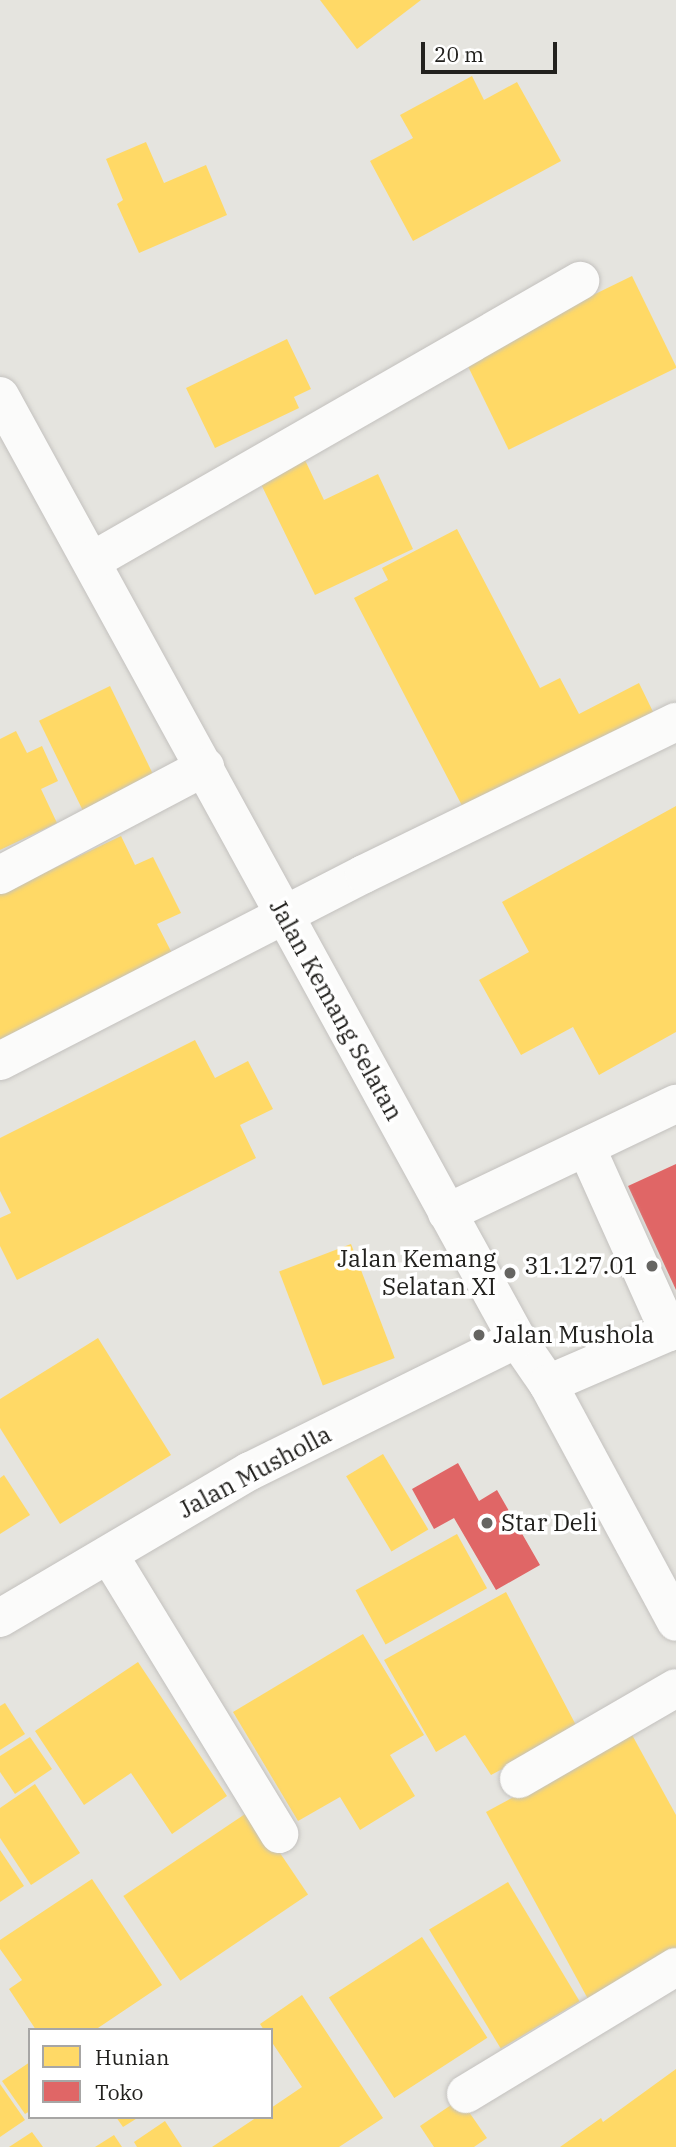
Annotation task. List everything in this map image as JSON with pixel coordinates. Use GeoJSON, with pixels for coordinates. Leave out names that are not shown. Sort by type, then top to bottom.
{"type":"FeatureCollection","features":[{"type":"Feature","properties":{"kind":"street"},"geometry":{"type":"LineString","coordinates":[[92,561],[580,281]]}},
{"type":"Feature","properties":{"kind":"street","name":"Jalan Kemang Selatan"},"geometry":{"type":"LineString","coordinates":[[0,396],[447,1213],[517,1339],[548,1384],[676,1622]]}},
{"type":"Feature","properties":{"kind":"street"},"geometry":{"type":"LineString","coordinates":[[0,1061],[284,915],[676,722]]}},
{"type":"Feature","properties":{"kind":"street"},"geometry":{"type":"LineString","coordinates":[[0,875],[205,767]]}},
{"type":"Feature","properties":{"kind":"street"},"geometry":{"type":"LineString","coordinates":[[447,1213],[676,1104]]}},
{"type":"Feature","properties":{"kind":"street"},"geometry":{"type":"LineString","coordinates":[[548,1384],[673,1330],[586,1147]]}},
{"type":"Feature","properties":{"kind":"street","name":"Jalan Musholla"},"geometry":{"type":"LineString","coordinates":[[0,1618],[250,1471],[517,1339]]}},
{"type":"Feature","properties":{"kind":"street"},"geometry":{"type":"LineString","coordinates":[[109,1555],[279,1834]]}},
{"type":"Feature","properties":{"kind":"street"},"geometry":{"type":"LineString","coordinates":[[519,1779],[676,1688]]}},
{"type":"Feature","properties":{"kind":"street"},"geometry":{"type":"LineString","coordinates":[[466,2094],[676,1967]]}},
{"type":"Feature","properties":{"kind":"building: Hunian"},"geometry":{"type":"Polygon","coordinates":[[[320,0],[421,0],[357,49],[320,0]]]}},
{"type":"Feature","properties":{"kind":"building: Hunian"},"geometry":{"type":"Polygon","coordinates":[[[472,76],[484,100],[517,82],[561,161],[413,241],[370,161],[413,138],[400,115],[472,76]]]}},
{"type":"Feature","properties":{"kind":"building: Hunian"},"geometry":{"type":"Polygon","coordinates":[[[146,142],[164,183],[206,165],[227,215],[139,253],[117,204],[123,200],[106,159],[146,142]]]}},
{"type":"Feature","properties":{"kind":"building: Hunian"},"geometry":{"type":"Polygon","coordinates":[[[632,276],[676,368],[509,450],[464,358],[632,276]]]}},
{"type":"Feature","properties":{"kind":"building: Hunian"},"geometry":{"type":"Polygon","coordinates":[[[287,339],[311,389],[294,397],[299,408],[215,448],[186,388],[287,339]]]}},
{"type":"Feature","properties":{"kind":"building: Hunian"},"geometry":{"type":"Polygon","coordinates":[[[304,458],[324,500],[378,474],[413,549],[315,595],[259,480],[304,458]]]}},
{"type":"Feature","properties":{"kind":"building: Hunian"},"geometry":{"type":"Polygon","coordinates":[[[457,529],[540,688],[560,678],[579,714],[639,683],[658,722],[469,819],[354,598],[388,580],[382,568],[457,529]]]}},
{"type":"Feature","properties":{"kind":"building: Hunian"},"geometry":{"type":"Polygon","coordinates":[[[110,686],[154,776],[83,811],[39,721],[110,686]]]}},
{"type":"Feature","properties":{"kind":"building: Hunian"},"geometry":{"type":"Polygon","coordinates":[[[16,731],[27,753],[42,746],[58,781],[41,789],[57,823],[0,850],[0,739],[16,731]]]}},
{"type":"Feature","properties":{"kind":"building: Hunian"},"geometry":{"type":"Polygon","coordinates":[[[676,806],[676,1032],[599,1075],[573,1027],[521,1055],[479,980],[529,952],[502,902],[676,806]]]}},
{"type":"Feature","properties":{"kind":"building: Hunian"},"geometry":{"type":"Polygon","coordinates":[[[121,836],[135,865],[153,857],[181,913],[157,924],[175,959],[0,1044],[0,894],[121,836]]]}},
{"type":"Feature","properties":{"kind":"building: Hunian"},"geometry":{"type":"Polygon","coordinates":[[[195,1040],[215,1078],[248,1061],[273,1109],[240,1125],[256,1158],[17,1280],[0,1246],[0,1218],[11,1213],[0,1191],[0,1138],[195,1040]]]}},
{"type":"Feature","properties":{"kind":"building: Hunian"},"geometry":{"type":"Polygon","coordinates":[[[351,1244],[395,1358],[323,1385],[279,1272],[351,1244]]]}},
{"type":"Feature","properties":{"kind":"building: Hunian"},"geometry":{"type":"Polygon","coordinates":[[[98,1338],[171,1455],[60,1524],[0,1428],[0,1399],[98,1338]]]}},
{"type":"Feature","properties":{"kind":"building: Hunian"},"geometry":{"type":"Polygon","coordinates":[[[383,1454],[428,1529],[391,1552],[346,1476],[383,1454]]]}},
{"type":"Feature","properties":{"kind":"building: Hunian"},"geometry":{"type":"Polygon","coordinates":[[[4,1475],[30,1515],[0,1534],[0,1478],[4,1475]]]}},
{"type":"Feature","properties":{"kind":"building: Hunian"},"geometry":{"type":"Polygon","coordinates":[[[457,1534],[487,1588],[386,1644],[356,1590],[457,1534]]]}},
{"type":"Feature","properties":{"kind":"building: Hunian"},"geometry":{"type":"Polygon","coordinates":[[[506,1592],[578,1729],[491,1775],[465,1735],[436,1752],[384,1660],[506,1592]]]}},
{"type":"Feature","properties":{"kind":"building: Hunian"},"geometry":{"type":"Polygon","coordinates":[[[363,1634],[424,1735],[390,1755],[415,1796],[360,1830],[340,1797],[298,1821],[233,1712],[363,1634]]]}},
{"type":"Feature","properties":{"kind":"building: Hunian"},"geometry":{"type":"Polygon","coordinates":[[[138,1662],[227,1796],[172,1834],[131,1773],[84,1805],[35,1731],[138,1662]]]}},
{"type":"Feature","properties":{"kind":"building: Hunian"},"geometry":{"type":"Polygon","coordinates":[[[5,1703],[25,1734],[0,1750],[0,1706],[5,1703]]]}},
{"type":"Feature","properties":{"kind":"building: Hunian"},"geometry":{"type":"Polygon","coordinates":[[[631,1733],[676,1815],[676,1951],[588,1999],[486,1812],[631,1733]]]}},
{"type":"Feature","properties":{"kind":"building: Hunian"},"geometry":{"type":"Polygon","coordinates":[[[30,1737],[52,1769],[15,1794],[0,1772],[0,1756],[30,1737]]]}},
{"type":"Feature","properties":{"kind":"building: Hunian"},"geometry":{"type":"Polygon","coordinates":[[[35,1784],[80,1853],[31,1885],[0,1838],[0,1808],[35,1784]]]}},
{"type":"Feature","properties":{"kind":"building: Hunian"},"geometry":{"type":"Polygon","coordinates":[[[251,1810],[308,1895],[180,1981],[123,1896],[251,1810]]]}},
{"type":"Feature","properties":{"kind":"building: Hunian"},"geometry":{"type":"Polygon","coordinates":[[[0,1850],[24,1886],[0,1902],[0,1850]]]}},
{"type":"Feature","properties":{"kind":"building: Hunian"},"geometry":{"type":"Polygon","coordinates":[[[92,1879],[162,1985],[98,2028],[35,2028],[9,1989],[22,1980],[0,1949],[0,1940],[92,1879]]]}},
{"type":"Feature","properties":{"kind":"building: Hunian"},"geometry":{"type":"Polygon","coordinates":[[[508,1882],[580,2001],[501,2049],[429,1929],[508,1882]]]}},
{"type":"Feature","properties":{"kind":"building: Hunian"},"geometry":{"type":"Polygon","coordinates":[[[422,1937],[487,2038],[394,2098],[329,1997],[422,1937]]]}},
{"type":"Feature","properties":{"kind":"building: Hunian"},"geometry":{"type":"Polygon","coordinates":[[[302,1995],[383,2118],[339,2147],[212,2147],[254,2119],[273,2119],[273,2107],[302,2087],[273,2044],[273,2028],[263,2028],[260,2024],[302,1995]]]}},
{"type":"Feature","properties":{"kind":"building: Hunian"},"geometry":{"type":"Polygon","coordinates":[[[28,2063],[28,2112],[25,2114],[2,2081],[28,2063]]]}},
{"type":"Feature","properties":{"kind":"building: Hunian"},"geometry":{"type":"Polygon","coordinates":[[[676,2069],[676,2147],[560,2147],[601,2118],[603,2122],[676,2069]]]}},
{"type":"Feature","properties":{"kind":"building: Hunian"},"geometry":{"type":"Polygon","coordinates":[[[0,2084],[25,2120],[0,2137],[0,2084]]]}},
{"type":"Feature","properties":{"kind":"building: Hunian"},"geometry":{"type":"Polygon","coordinates":[[[460,2099],[487,2138],[474,2147],[434,2147],[420,2126],[460,2099]]]}},
{"type":"Feature","properties":{"kind":"building: Hunian"},"geometry":{"type":"Polygon","coordinates":[[[117,2119],[136,2119],[123,2127],[117,2119]]]}},
{"type":"Feature","properties":{"kind":"building: Hunian"},"geometry":{"type":"Polygon","coordinates":[[[165,2121],[182,2147],[137,2147],[134,2142],[165,2121]]]}},
{"type":"Feature","properties":{"kind":"building: Hunian"},"geometry":{"type":"Polygon","coordinates":[[[32,2132],[43,2147],[9,2147],[32,2132]]]}},
{"type":"Feature","properties":{"kind":"building: Hunian"},"geometry":{"type":"Polygon","coordinates":[[[114,2135],[122,2147],[95,2147],[114,2135]]]}},
{"type":"Feature","properties":{"kind":"building: Toko"},"geometry":{"type":"Polygon","coordinates":[[[676,1164],[676,1290],[628,1186],[676,1164]]]}},
{"type":"Feature","properties":{"kind":"building: Toko","name":"Star Deli"},"geometry":{"type":"Polygon","coordinates":[[[458,1463],[479,1501],[497,1490],[540,1565],[496,1590],[454,1518],[434,1529],[412,1489],[458,1463]]]}},
{"type":"Feature","properties":{"kind":"place","name":"31.127.01"},"geometry":{"type":"Point","coordinates":[652,1266]}},
{"type":"Feature","properties":{"kind":"place","name":"Jalan Kemang Selatan XI"},"geometry":{"type":"Point","coordinates":[510,1273]}},
{"type":"Feature","properties":{"kind":"place","name":"Jalan Mushola"},"geometry":{"type":"Point","coordinates":[479,1335]}},
{"type":"Feature","properties":{"kind":"place","name":"Star Deli"},"geometry":{"type":"Point","coordinates":[487,1523]}}]}
